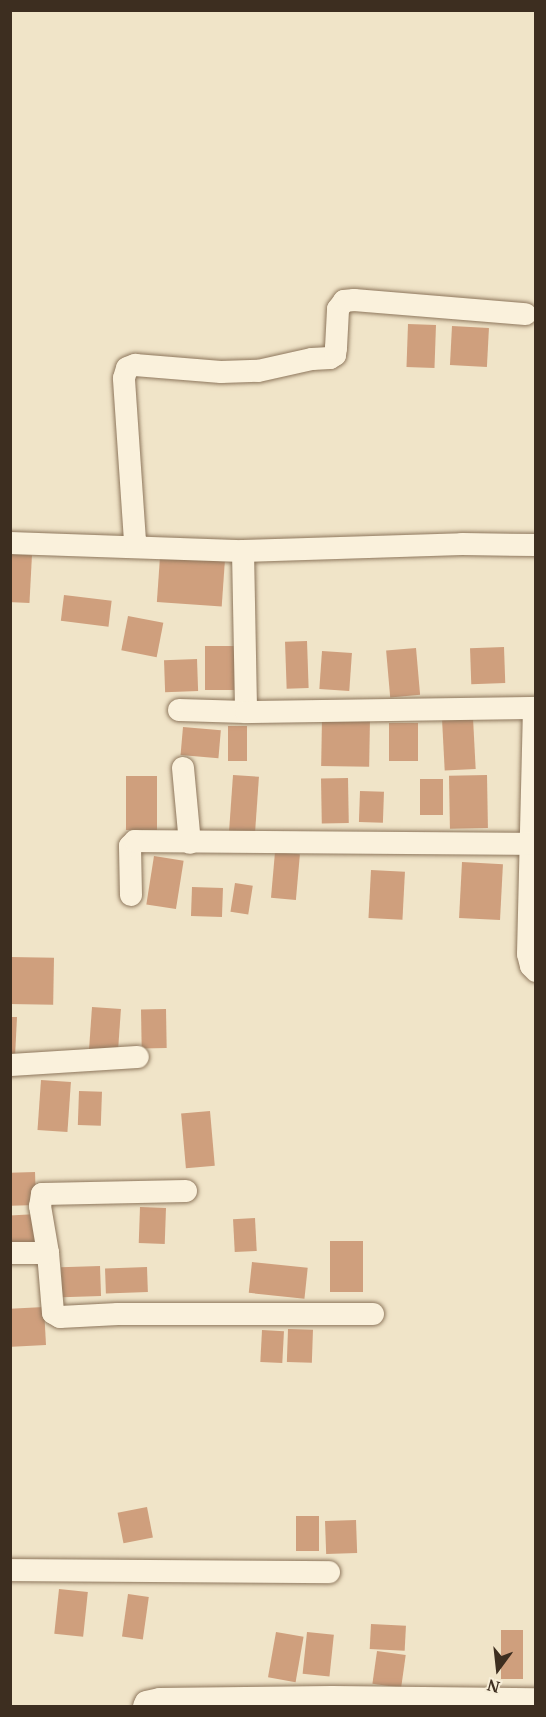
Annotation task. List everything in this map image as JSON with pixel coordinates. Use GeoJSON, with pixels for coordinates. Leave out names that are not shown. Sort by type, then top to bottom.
{"type":"FeatureCollection","features":[{"type":"Feature","properties":{"kind":"street"},"geometry":{"type":"LineString","coordinates":[[139,546],[135,541],[124,390],[127,368],[135,365],[221,372],[258,371],[312,359],[330,358],[335,355],[338,309],[344,301],[525,314]]}},
{"type":"Feature","properties":{"kind":"street"},"geometry":{"type":"LineString","coordinates":[[10,543],[243,551],[462,544],[536,545]]}},
{"type":"Feature","properties":{"kind":"street"},"geometry":{"type":"LineString","coordinates":[[243,551],[246,712]]}},
{"type":"Feature","properties":{"kind":"street"},"geometry":{"type":"LineString","coordinates":[[180,710],[246,712],[535,708],[533,844],[528,954],[531,966],[536,971]]}},
{"type":"Feature","properties":{"kind":"street"},"geometry":{"type":"LineString","coordinates":[[183,768],[190,843]]}},
{"type":"Feature","properties":{"kind":"street"},"geometry":{"type":"LineString","coordinates":[[131,895],[132,842],[533,844]]}},
{"type":"Feature","properties":{"kind":"street"},"geometry":{"type":"LineString","coordinates":[[10,1065],[138,1057]]}},
{"type":"Feature","properties":{"kind":"street"},"geometry":{"type":"LineString","coordinates":[[186,1191],[42,1194],[40,1206],[48,1253],[53,1313],[60,1317],[118,1314],[373,1314]]}},
{"type":"Feature","properties":{"kind":"street"},"geometry":{"type":"LineString","coordinates":[[10,1253],[48,1253]]}},
{"type":"Feature","properties":{"kind":"street"},"geometry":{"type":"LineString","coordinates":[[10,1570],[329,1572]]}},
{"type":"Feature","properties":{"kind":"street"},"geometry":{"type":"LineString","coordinates":[[144,1707],[146,1702],[160,1699],[344,1697],[536,1700]]}},
{"type":"Feature","properties":{"kind":"building"},"geometry":{"type":"Polygon","coordinates":[[[408,324],[436,325],[434,368],[406,367],[408,324]]]}},
{"type":"Feature","properties":{"kind":"building"},"geometry":{"type":"Polygon","coordinates":[[[452,326],[489,328],[487,367],[450,365],[452,326]]]}},
{"type":"Feature","properties":{"kind":"building"},"geometry":{"type":"Polygon","coordinates":[[[10,554],[32,555],[29,603],[10,602],[10,554]]]}},
{"type":"Feature","properties":{"kind":"building"},"geometry":{"type":"Polygon","coordinates":[[[160,557],[225,562],[222,606],[157,602],[160,557]]]}},
{"type":"Feature","properties":{"kind":"building"},"geometry":{"type":"Polygon","coordinates":[[[64,595],[112,601],[108,627],[61,621],[64,595]]]}},
{"type":"Feature","properties":{"kind":"building"},"geometry":{"type":"Polygon","coordinates":[[[128,616],[163,623],[157,657],[121,650],[128,616]]]}},
{"type":"Feature","properties":{"kind":"building"},"geometry":{"type":"Polygon","coordinates":[[[307,641],[309,688],[287,689],[285,642],[307,641]]]}},
{"type":"Feature","properties":{"kind":"building"},"geometry":{"type":"Polygon","coordinates":[[[205,646],[236,646],[236,690],[205,690],[205,646]]]}},
{"type":"Feature","properties":{"kind":"building"},"geometry":{"type":"Polygon","coordinates":[[[504,647],[505,683],[471,684],[470,648],[504,647]]]}},
{"type":"Feature","properties":{"kind":"building"},"geometry":{"type":"Polygon","coordinates":[[[416,648],[420,695],[390,697],[386,651],[416,648]]]}},
{"type":"Feature","properties":{"kind":"building"},"geometry":{"type":"Polygon","coordinates":[[[322,651],[352,653],[349,691],[319,689],[322,651]]]}},
{"type":"Feature","properties":{"kind":"building"},"geometry":{"type":"Polygon","coordinates":[[[197,659],[198,691],[165,692],[164,660],[197,659]]]}},
{"type":"Feature","properties":{"kind":"building"},"geometry":{"type":"Polygon","coordinates":[[[322,718],[370,719],[369,767],[321,766],[322,718]]]}},
{"type":"Feature","properties":{"kind":"building"},"geometry":{"type":"Polygon","coordinates":[[[473,718],[476,769],[445,771],[442,720],[473,718]]]}},
{"type":"Feature","properties":{"kind":"building"},"geometry":{"type":"Polygon","coordinates":[[[389,723],[418,723],[418,761],[389,761],[389,723]]]}},
{"type":"Feature","properties":{"kind":"building"},"geometry":{"type":"Polygon","coordinates":[[[228,726],[247,726],[247,761],[228,761],[228,726]]]}},
{"type":"Feature","properties":{"kind":"building"},"geometry":{"type":"Polygon","coordinates":[[[183,727],[221,730],[218,758],[181,755],[183,727]]]}},
{"type":"Feature","properties":{"kind":"building"},"geometry":{"type":"Polygon","coordinates":[[[233,775],[259,777],[255,835],[229,833],[233,775]]]}},
{"type":"Feature","properties":{"kind":"building"},"geometry":{"type":"Polygon","coordinates":[[[487,775],[488,828],[450,829],[449,776],[487,775]]]}},
{"type":"Feature","properties":{"kind":"building"},"geometry":{"type":"Polygon","coordinates":[[[126,776],[157,776],[157,830],[126,830],[126,776]]]}},
{"type":"Feature","properties":{"kind":"building"},"geometry":{"type":"Polygon","coordinates":[[[321,778],[348,778],[349,823],[322,823],[321,778]]]}},
{"type":"Feature","properties":{"kind":"building"},"geometry":{"type":"Polygon","coordinates":[[[420,779],[443,779],[443,815],[420,815],[420,779]]]}},
{"type":"Feature","properties":{"kind":"building"},"geometry":{"type":"Polygon","coordinates":[[[360,791],[384,792],[383,823],[359,822],[360,791]]]}},
{"type":"Feature","properties":{"kind":"building"},"geometry":{"type":"Polygon","coordinates":[[[275,852],[300,854],[296,900],[271,898],[275,852]]]}},
{"type":"Feature","properties":{"kind":"building"},"geometry":{"type":"Polygon","coordinates":[[[154,856],[184,861],[176,909],[146,904],[154,856]]]}},
{"type":"Feature","properties":{"kind":"building"},"geometry":{"type":"Polygon","coordinates":[[[462,862],[503,864],[500,920],[459,918],[462,862]]]}},
{"type":"Feature","properties":{"kind":"building"},"geometry":{"type":"Polygon","coordinates":[[[371,870],[405,872],[402,920],[368,918],[371,870]]]}},
{"type":"Feature","properties":{"kind":"building"},"geometry":{"type":"Polygon","coordinates":[[[235,883],[253,886],[248,914],[230,912],[235,883]]]}},
{"type":"Feature","properties":{"kind":"building"},"geometry":{"type":"Polygon","coordinates":[[[192,887],[223,888],[222,917],[191,916],[192,887]]]}},
{"type":"Feature","properties":{"kind":"building"},"geometry":{"type":"Polygon","coordinates":[[[10,957],[54,958],[53,1005],[10,1004],[10,957]]]}},
{"type":"Feature","properties":{"kind":"building"},"geometry":{"type":"Polygon","coordinates":[[[92,1007],[121,1009],[118,1057],[89,1055],[92,1007]]]}},
{"type":"Feature","properties":{"kind":"building"},"geometry":{"type":"Polygon","coordinates":[[[141,1009],[166,1009],[167,1048],[142,1048],[141,1009]]]}},
{"type":"Feature","properties":{"kind":"building"},"geometry":{"type":"Polygon","coordinates":[[[10,1017],[17,1017],[15,1057],[10,1057],[10,1017]]]}},
{"type":"Feature","properties":{"kind":"building"},"geometry":{"type":"Polygon","coordinates":[[[41,1080],[71,1082],[67,1132],[38,1130],[41,1080]]]}},
{"type":"Feature","properties":{"kind":"building"},"geometry":{"type":"Polygon","coordinates":[[[79,1091],[102,1092],[101,1126],[78,1125],[79,1091]]]}},
{"type":"Feature","properties":{"kind":"building"},"geometry":{"type":"Polygon","coordinates":[[[210,1111],[215,1166],[186,1168],[181,1114],[210,1111]]]}},
{"type":"Feature","properties":{"kind":"building"},"geometry":{"type":"Polygon","coordinates":[[[35,1172],[36,1205],[11,1206],[10,1173],[35,1172]]]}},
{"type":"Feature","properties":{"kind":"building"},"geometry":{"type":"Polygon","coordinates":[[[140,1207],[166,1208],[165,1244],[139,1243],[140,1207]]]}},
{"type":"Feature","properties":{"kind":"building"},"geometry":{"type":"Polygon","coordinates":[[[37,1214],[39,1247],[12,1248],[10,1215],[37,1214]]]}},
{"type":"Feature","properties":{"kind":"building"},"geometry":{"type":"Polygon","coordinates":[[[255,1218],[257,1251],[235,1252],[233,1219],[255,1218]]]}},
{"type":"Feature","properties":{"kind":"building"},"geometry":{"type":"Polygon","coordinates":[[[330,1241],[363,1241],[363,1292],[330,1292],[330,1241]]]}},
{"type":"Feature","properties":{"kind":"building"},"geometry":{"type":"Polygon","coordinates":[[[252,1262],[308,1268],[304,1299],[249,1293],[252,1262]]]}},
{"type":"Feature","properties":{"kind":"building"},"geometry":{"type":"Polygon","coordinates":[[[100,1266],[101,1296],[62,1297],[61,1267],[100,1266]]]}},
{"type":"Feature","properties":{"kind":"building"},"geometry":{"type":"Polygon","coordinates":[[[147,1267],[148,1292],[106,1293],[105,1268],[147,1267]]]}},
{"type":"Feature","properties":{"kind":"building"},"geometry":{"type":"Polygon","coordinates":[[[44,1307],[46,1345],[12,1347],[10,1309],[44,1307]]]}},
{"type":"Feature","properties":{"kind":"building"},"geometry":{"type":"Polygon","coordinates":[[[288,1329],[313,1330],[312,1363],[287,1362],[288,1329]]]}},
{"type":"Feature","properties":{"kind":"building"},"geometry":{"type":"Polygon","coordinates":[[[262,1330],[284,1331],[282,1363],[260,1362],[262,1330]]]}},
{"type":"Feature","properties":{"kind":"building"},"geometry":{"type":"Polygon","coordinates":[[[147,1507],[153,1537],[123,1543],[118,1513],[147,1507]]]}},
{"type":"Feature","properties":{"kind":"building"},"geometry":{"type":"Polygon","coordinates":[[[296,1516],[319,1516],[319,1551],[296,1551],[296,1516]]]}},
{"type":"Feature","properties":{"kind":"building"},"geometry":{"type":"Polygon","coordinates":[[[356,1520],[357,1553],[326,1554],[325,1521],[356,1520]]]}},
{"type":"Feature","properties":{"kind":"building"},"geometry":{"type":"Polygon","coordinates":[[[59,1589],[88,1592],[83,1637],[54,1634],[59,1589]]]}},
{"type":"Feature","properties":{"kind":"building"},"geometry":{"type":"Polygon","coordinates":[[[128,1594],[149,1597],[143,1640],[122,1637],[128,1594]]]}},
{"type":"Feature","properties":{"kind":"building"},"geometry":{"type":"Polygon","coordinates":[[[371,1624],[406,1626],[405,1651],[370,1649],[371,1624]]]}},
{"type":"Feature","properties":{"kind":"building"},"geometry":{"type":"Polygon","coordinates":[[[501,1630],[523,1630],[523,1679],[501,1679],[501,1630]]]}},
{"type":"Feature","properties":{"kind":"building"},"geometry":{"type":"Polygon","coordinates":[[[276,1632],[304,1637],[296,1682],[268,1677],[276,1632]]]}},
{"type":"Feature","properties":{"kind":"building"},"geometry":{"type":"Polygon","coordinates":[[[307,1632],[334,1635],[329,1677],[303,1674],[307,1632]]]}},
{"type":"Feature","properties":{"kind":"building"},"geometry":{"type":"Polygon","coordinates":[[[377,1651],[406,1655],[401,1688],[372,1684],[377,1651]]]}}]}
